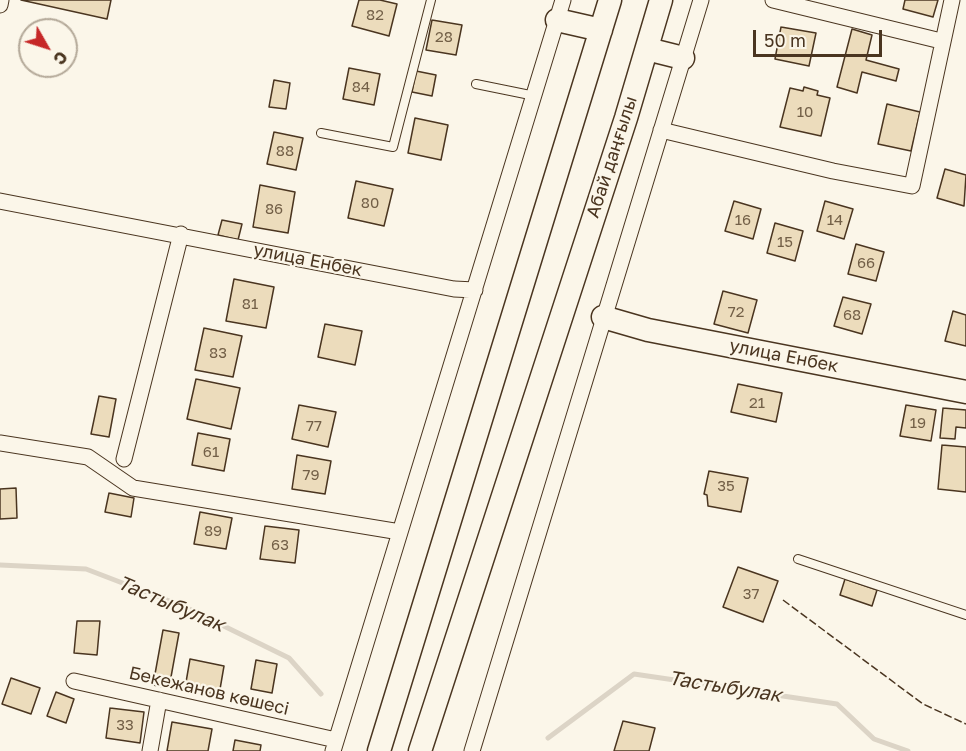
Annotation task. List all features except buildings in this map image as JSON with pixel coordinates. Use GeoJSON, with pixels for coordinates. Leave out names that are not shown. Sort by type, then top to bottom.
{"type":"FeatureCollection","features":[{"type":"Feature","properties":{"kind":"main road"},"geometry":{"type":"LineString","coordinates":[[379,751],[610,0]]}},
{"type":"Feature","properties":{"kind":"main road","name":"Абай даңғылы"},"geometry":{"type":"LineString","coordinates":[[420,751],[661,0]]}},
{"type":"Feature","properties":{"kind":"main road"},"geometry":{"type":"LineString","coordinates":[[560,10],[601,30]]}},
{"type":"Feature","properties":{"kind":"main road"},"geometry":{"type":"LineString","coordinates":[[646,49],[683,58]]}},
{"type":"Feature","properties":{"kind":"main road","name":"улица Енбек"},"geometry":{"type":"LineString","coordinates":[[603,317],[648,330],[966,392]]}},
{"type":"Feature","properties":{"kind":"street"},"geometry":{"type":"LineString","coordinates":[[0,5],[1,0]]}},
{"type":"Feature","properties":{"kind":"street"},"geometry":{"type":"LineString","coordinates":[[473,751],[701,0]]}},
{"type":"Feature","properties":{"kind":"street"},"geometry":{"type":"LineString","coordinates":[[773,0],[942,40]]}},
{"type":"Feature","properties":{"kind":"street"},"geometry":{"type":"LineString","coordinates":[[661,130],[833,171],[912,186],[952,0]]}},
{"type":"Feature","properties":{"kind":"street"},"geometry":{"type":"LineString","coordinates":[[334,746],[560,10]]}},
{"type":"Feature","properties":{"kind":"street","name":"улица Енбек"},"geometry":{"type":"LineString","coordinates":[[0,201],[454,289],[475,290]]}},
{"type":"Feature","properties":{"kind":"street"},"geometry":{"type":"LineString","coordinates":[[124,459],[179,234]]}},
{"type":"Feature","properties":{"kind":"street"},"geometry":{"type":"LineString","coordinates":[[0,443],[88,457],[133,488],[400,532]]}},
{"type":"Feature","properties":{"kind":"street","name":"Бекежанов көшесі"},"geometry":{"type":"LineString","coordinates":[[74,681],[159,699],[334,746]]}},
{"type":"Feature","properties":{"kind":"street"},"geometry":{"type":"LineString","coordinates":[[150,751],[159,699]]}},
{"type":"Feature","properties":{"kind":"lane"},"geometry":{"type":"LineString","coordinates":[[321,133],[393,147],[431,0]]}},
{"type":"Feature","properties":{"kind":"lane"},"geometry":{"type":"LineString","coordinates":[[476,84],[535,96]]}},
{"type":"Feature","properties":{"kind":"lane"},"geometry":{"type":"LineString","coordinates":[[798,559],[966,615]]}},
{"type":"Feature","properties":{"kind":"waterway","name":"Тастыбулак"},"geometry":{"type":"LineString","coordinates":[[0,565],[86,569],[185,607],[289,658],[321,694]]}},
{"type":"Feature","properties":{"kind":"waterway","name":"Тастыбулак"},"geometry":{"type":"LineString","coordinates":[[548,738],[634,674],[837,704],[874,739],[908,751]]}},
{"type":"Feature","properties":{"kind":"fence"},"geometry":{"type":"LineString","coordinates":[[783,600],[923,704],[966,724]]}}]}
